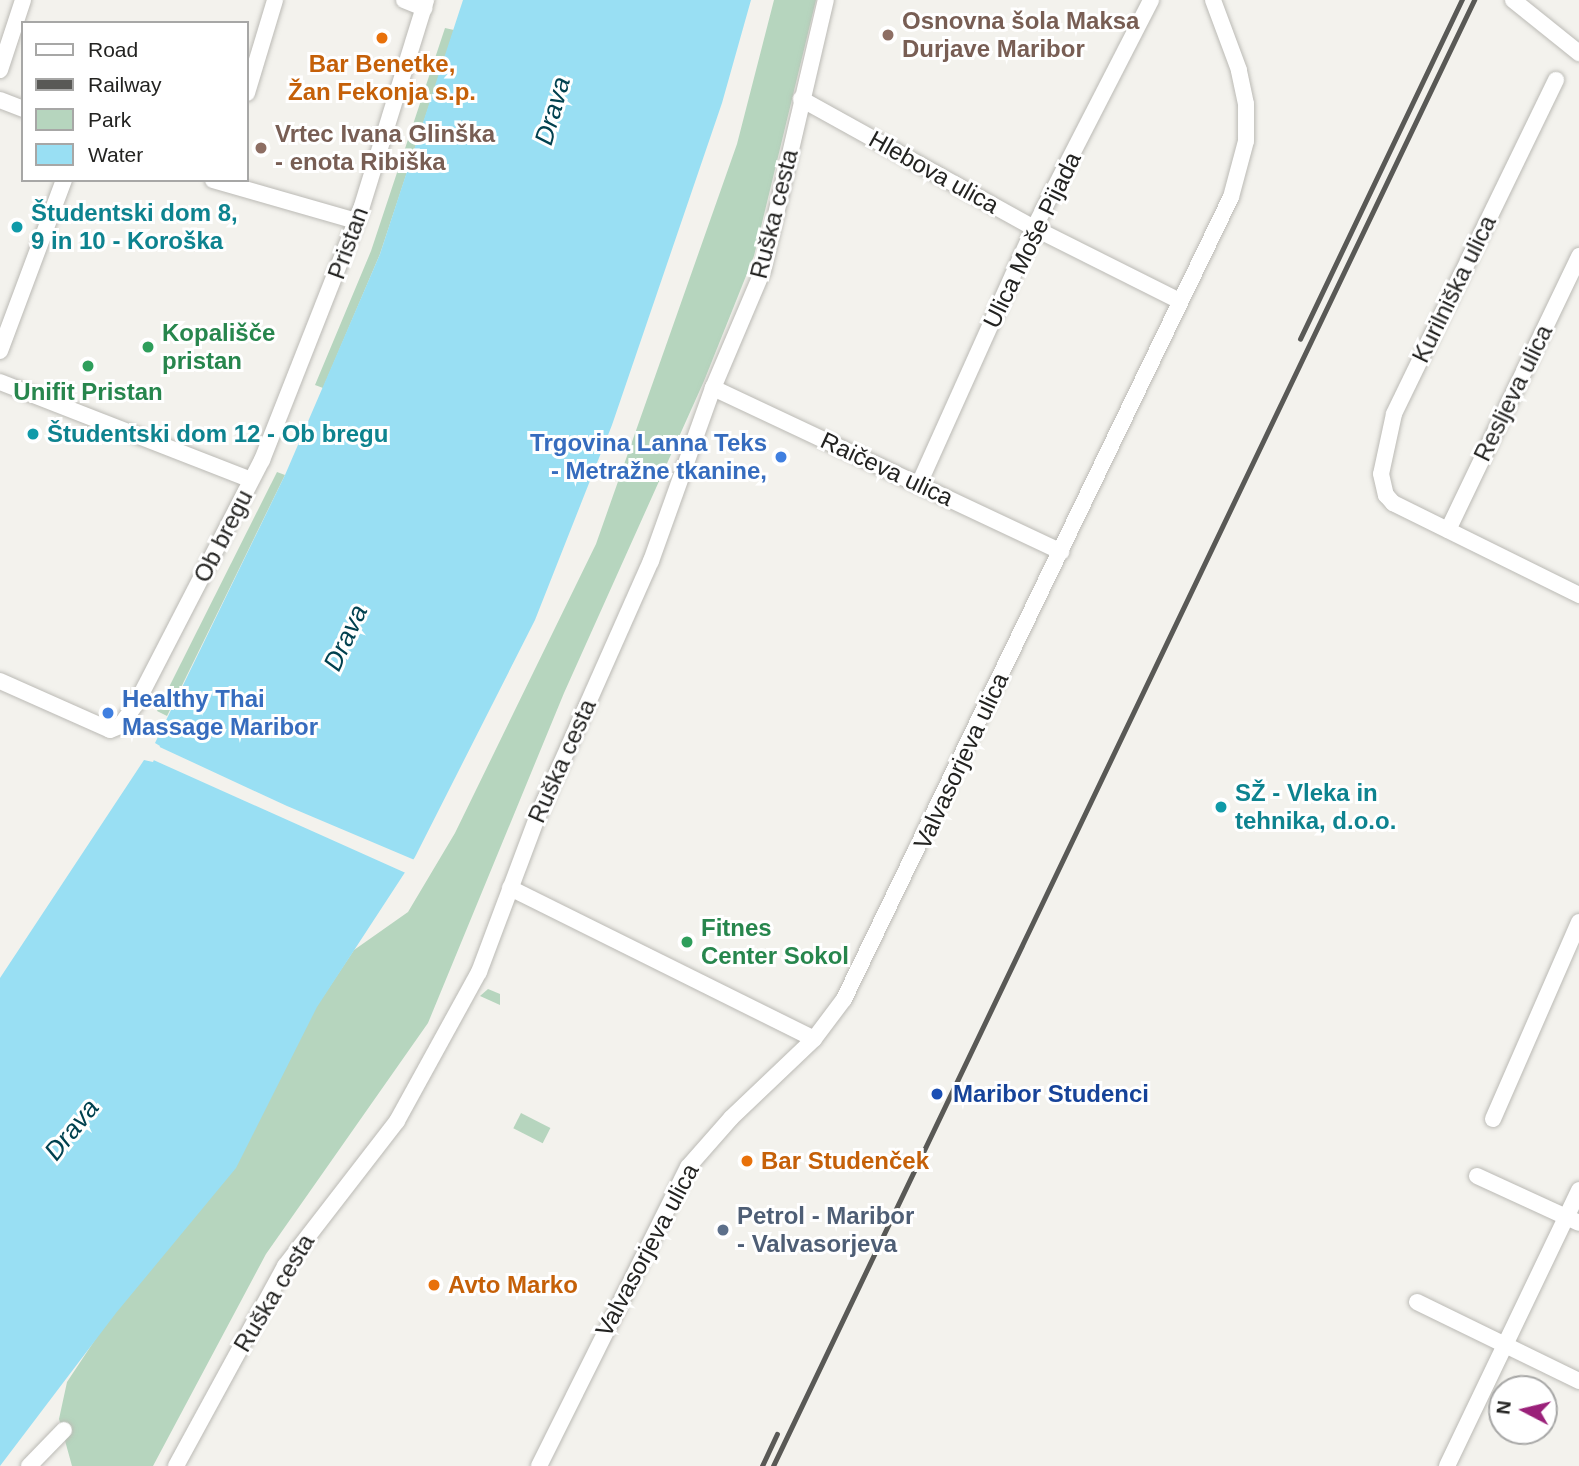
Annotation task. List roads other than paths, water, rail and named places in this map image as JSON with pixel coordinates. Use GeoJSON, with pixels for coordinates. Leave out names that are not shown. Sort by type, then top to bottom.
{"type":"FeatureCollection","features":[{"type":"Feature","properties":{"kind":"street"},"geometry":{"type":"LineString","coordinates":[[0,70],[23,0]]}},
{"type":"Feature","properties":{"kind":"street"},"geometry":{"type":"LineString","coordinates":[[248,90],[275,0]]}},
{"type":"Feature","properties":{"kind":"street"},"geometry":{"type":"LineString","coordinates":[[404,0],[425,4]]}},
{"type":"Feature","properties":{"kind":"street","name":"Ruška cesta"},"geometry":{"type":"LineString","coordinates":[[176,1466],[285,1266],[384,1139],[442,1047],[479,972],[510,888],[651,561],[713,388],[763,270],[826,0]]}},
{"type":"Feature","properties":{"kind":"street","name":"Valvasorjeva ulica"},"geometry":{"type":"LineString","coordinates":[[539,1466],[688,1167],[731,1118],[814,1039],[837,1010],[861,966],[1231,197],[1246,141],[1239,70],[1213,0]]}},
{"type":"Feature","properties":{"kind":"street"},"geometry":{"type":"LineString","coordinates":[[1513,0],[1579,53]]}},
{"type":"Feature","properties":{"kind":"street","name":"Ulica Moše Pijada"},"geometry":{"type":"LineString","coordinates":[[919,484],[1034,228],[1151,1]]}},
{"type":"Feature","properties":{"kind":"street","name":"Pristan"},"geometry":{"type":"LineString","coordinates":[[251,480],[356,221],[425,4]]}},
{"type":"Feature","properties":{"kind":"street","name":"Kurilniška ulica"},"geometry":{"type":"LineString","coordinates":[[1448,530],[1393,503],[1386,495],[1381,474],[1394,414],[1556,80]]}},
{"type":"Feature","properties":{"kind":"street","name":"Hlebova ulica"},"geometry":{"type":"LineString","coordinates":[[801,99],[1034,228],[1180,301]]}},
{"type":"Feature","properties":{"kind":"street"},"geometry":{"type":"LineString","coordinates":[[0,100],[21,108]]}},
{"type":"Feature","properties":{"kind":"street"},"geometry":{"type":"LineString","coordinates":[[0,351],[63,182]]}},
{"type":"Feature","properties":{"kind":"street"},"geometry":{"type":"LineString","coordinates":[[221,182],[356,221]]}},
{"type":"Feature","properties":{"kind":"street","name":"Resljeva ulica"},"geometry":{"type":"LineString","coordinates":[[1448,530],[1579,256]]}},
{"type":"Feature","properties":{"kind":"street","name":"Ob bregu"},"geometry":{"type":"LineString","coordinates":[[0,382],[251,480],[125,721],[110,730],[0,681]]}},
{"type":"Feature","properties":{"kind":"street","name":"Raičeva ulica"},"geometry":{"type":"LineString","coordinates":[[713,388],[1060,552]]}},
{"type":"Feature","properties":{"kind":"street"},"geometry":{"type":"LineString","coordinates":[[1448,530],[1579,595]]}},
{"type":"Feature","properties":{"kind":"street"},"geometry":{"type":"LineString","coordinates":[[510,888],[814,1039]]}},
{"type":"Feature","properties":{"kind":"street"},"geometry":{"type":"LineString","coordinates":[[1493,1119],[1579,922]]}},
{"type":"Feature","properties":{"kind":"street"},"geometry":{"type":"LineString","coordinates":[[1478,1176],[1573,1220]]}},
{"type":"Feature","properties":{"kind":"street"},"geometry":{"type":"LineString","coordinates":[[1447,1466],[1502,1343],[1573,1220],[1579,1190]]}},
{"type":"Feature","properties":{"kind":"street"},"geometry":{"type":"LineString","coordinates":[[1417,1303],[1579,1381]]}},
{"type":"Feature","properties":{"kind":"street"},"geometry":{"type":"LineString","coordinates":[[29,1466],[64,1430]]}},
{"type":"Feature","properties":{"kind":"water","name":"Drava"},"geometry":{"type":"Polygon","coordinates":[[[463,0],[751,0],[722,103],[612,425],[535,620],[415,857],[317,1007],[236,1168],[116,1313],[0,1466],[0,978],[144,760],[153,762],[160,746],[155,743],[285,475],[380,254],[463,0]]]}},
{"type":"Feature","properties":{"kind":"railway"},"geometry":{"type":"LineString","coordinates":[[1300,339],[1462,0]]}},
{"type":"Feature","properties":{"kind":"railway"},"geometry":{"type":"LineString","coordinates":[[773,1466],[1474,0]]}},
{"type":"Feature","properties":{"kind":"railway"},"geometry":{"type":"LineString","coordinates":[[762,1466],[777,1434]]}},
{"type":"Feature","properties":{"kind":"place","name":"Osnovna šola Maksa Durjave Maribor"},"geometry":{"type":"Point","coordinates":[888,35]}},
{"type":"Feature","properties":{"kind":"place","name":"Bar Benetke, Žan Fekonja s.p."},"geometry":{"type":"Point","coordinates":[382,38]}},
{"type":"Feature","properties":{"kind":"place","name":"Vrtec Ivana Glinška - enota Ribiška"},"geometry":{"type":"Point","coordinates":[261,148]}},
{"type":"Feature","properties":{"kind":"place","name":"Študentski dom 8, 9 in 10 - Koroška"},"geometry":{"type":"Point","coordinates":[17,227]}},
{"type":"Feature","properties":{"kind":"place","name":"Kopališče pristan"},"geometry":{"type":"Point","coordinates":[148,347]}},
{"type":"Feature","properties":{"kind":"place","name":"Unifit Pristan"},"geometry":{"type":"Point","coordinates":[88,366]}},
{"type":"Feature","properties":{"kind":"place","name":"Študentski dom 12 - Ob bregu"},"geometry":{"type":"Point","coordinates":[33,434]}},
{"type":"Feature","properties":{"kind":"place","name":"Trgovina Lanna Teks - Metražne tkanine,"},"geometry":{"type":"Point","coordinates":[781,457]}},
{"type":"Feature","properties":{"kind":"place","name":"Healthy Thai Massage Maribor"},"geometry":{"type":"Point","coordinates":[108,713]}},
{"type":"Feature","properties":{"kind":"place","name":"SŽ - Vleka in tehnika, d.o.o."},"geometry":{"type":"Point","coordinates":[1221,807]}},
{"type":"Feature","properties":{"kind":"place","name":"Fitnes Center Sokol"},"geometry":{"type":"Point","coordinates":[687,942]}},
{"type":"Feature","properties":{"kind":"place","name":"Maribor Studenci"},"geometry":{"type":"Point","coordinates":[937,1094]}},
{"type":"Feature","properties":{"kind":"place","name":"Bar Studenček"},"geometry":{"type":"Point","coordinates":[747,1161]}},
{"type":"Feature","properties":{"kind":"place","name":"Petrol - Maribor - Valvasorjeva"},"geometry":{"type":"Point","coordinates":[723,1230]}},
{"type":"Feature","properties":{"kind":"place","name":"Avto Marko"},"geometry":{"type":"Point","coordinates":[434,1285]}}]}
